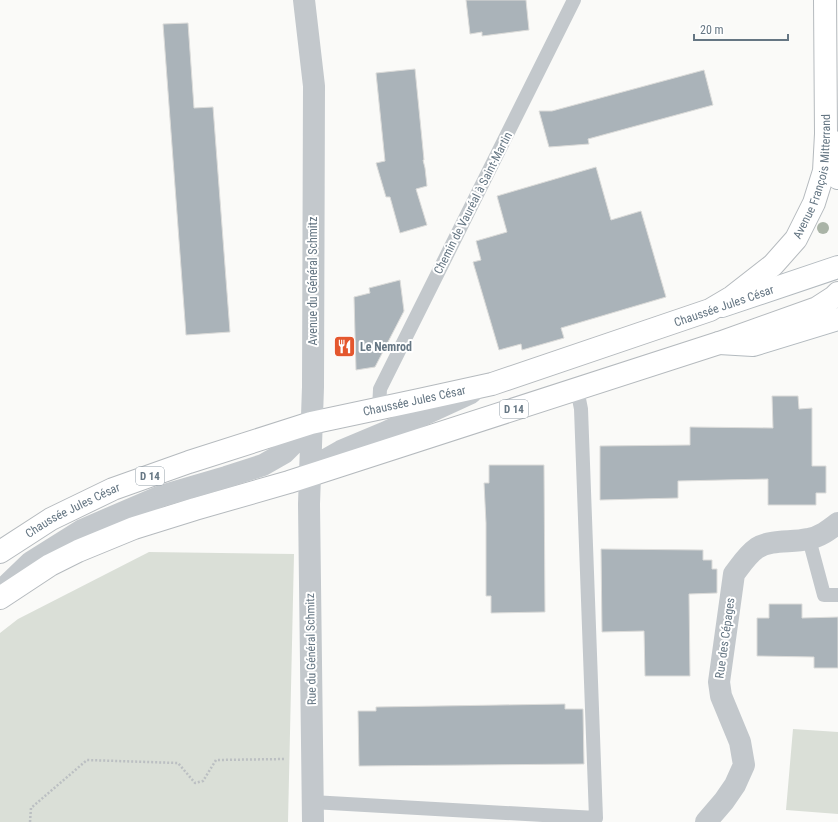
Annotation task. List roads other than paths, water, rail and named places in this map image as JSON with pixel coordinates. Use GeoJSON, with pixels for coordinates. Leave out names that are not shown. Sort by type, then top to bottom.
{"type":"FeatureCollection","features":[{"type":"Feature","properties":{"kind":"main road"},"geometry":{"type":"LineString","coordinates":[[825,0],[831,137],[835,172],[838,178]]}},
{"type":"Feature","properties":{"kind":"main road","name":"Avenue François Mitterrand"},"geometry":{"type":"LineString","coordinates":[[710,310],[732,296],[773,265],[796,239],[814,203],[824,171],[826,134],[825,0]]}},
{"type":"Feature","properties":{"kind":"main road","name":"Chaussée Jules César"},"geometry":{"type":"LineString","coordinates":[[0,552],[51,519],[113,489],[189,462],[312,423],[492,384],[838,267]]}},
{"type":"Feature","properties":{"kind":"main road"},"geometry":{"type":"LineString","coordinates":[[719,343],[817,308],[838,293]]}},
{"type":"Feature","properties":{"kind":"main road","name":"D 14"},"geometry":{"type":"LineString","coordinates":[[0,598],[50,565],[78,551],[134,528],[309,476],[719,343],[753,345],[838,319]]}},
{"type":"Feature","properties":{"kind":"street","name":"Avenue du Général Schmitz"},"geometry":{"type":"LineString","coordinates":[[304,0],[314,86],[314,386],[309,476]]}},
{"type":"Feature","properties":{"kind":"street"},"geometry":{"type":"LineString","coordinates":[[309,476],[318,464],[341,451],[492,384]]}},
{"type":"Feature","properties":{"kind":"street"},"geometry":{"type":"LineString","coordinates":[[0,592],[31,562],[82,530],[161,496],[226,477],[263,464],[284,453],[312,423]]}},
{"type":"Feature","properties":{"kind":"street","name":"Rue du Général Schmitz"},"geometry":{"type":"LineString","coordinates":[[309,476],[312,812]]}},
{"type":"Feature","properties":{"kind":"street","name":"Rue des Cépages"},"geometry":{"type":"LineString","coordinates":[[706,822],[736,785],[744,765],[740,742],[721,696],[719,682],[734,574],[744,560],[756,549],[767,543],[809,539],[826,532],[838,523]]}},
{"type":"Feature","properties":{"kind":"lane","name":"Chemin de Vauréal à Saint-Martin"},"geometry":{"type":"LineString","coordinates":[[379,409],[380,389],[574,0]]}},
{"type":"Feature","properties":{"kind":"lane"},"geometry":{"type":"LineString","coordinates":[[312,812],[596,818],[582,409],[577,389]]}},
{"type":"Feature","properties":{"kind":"lane"},"geometry":{"type":"LineString","coordinates":[[809,539],[824,595],[838,595]]}},
{"type":"Feature","properties":{"kind":"place","name":"Le Nemrod"},"geometry":{"type":"Point","coordinates":[344,347]}}]}
